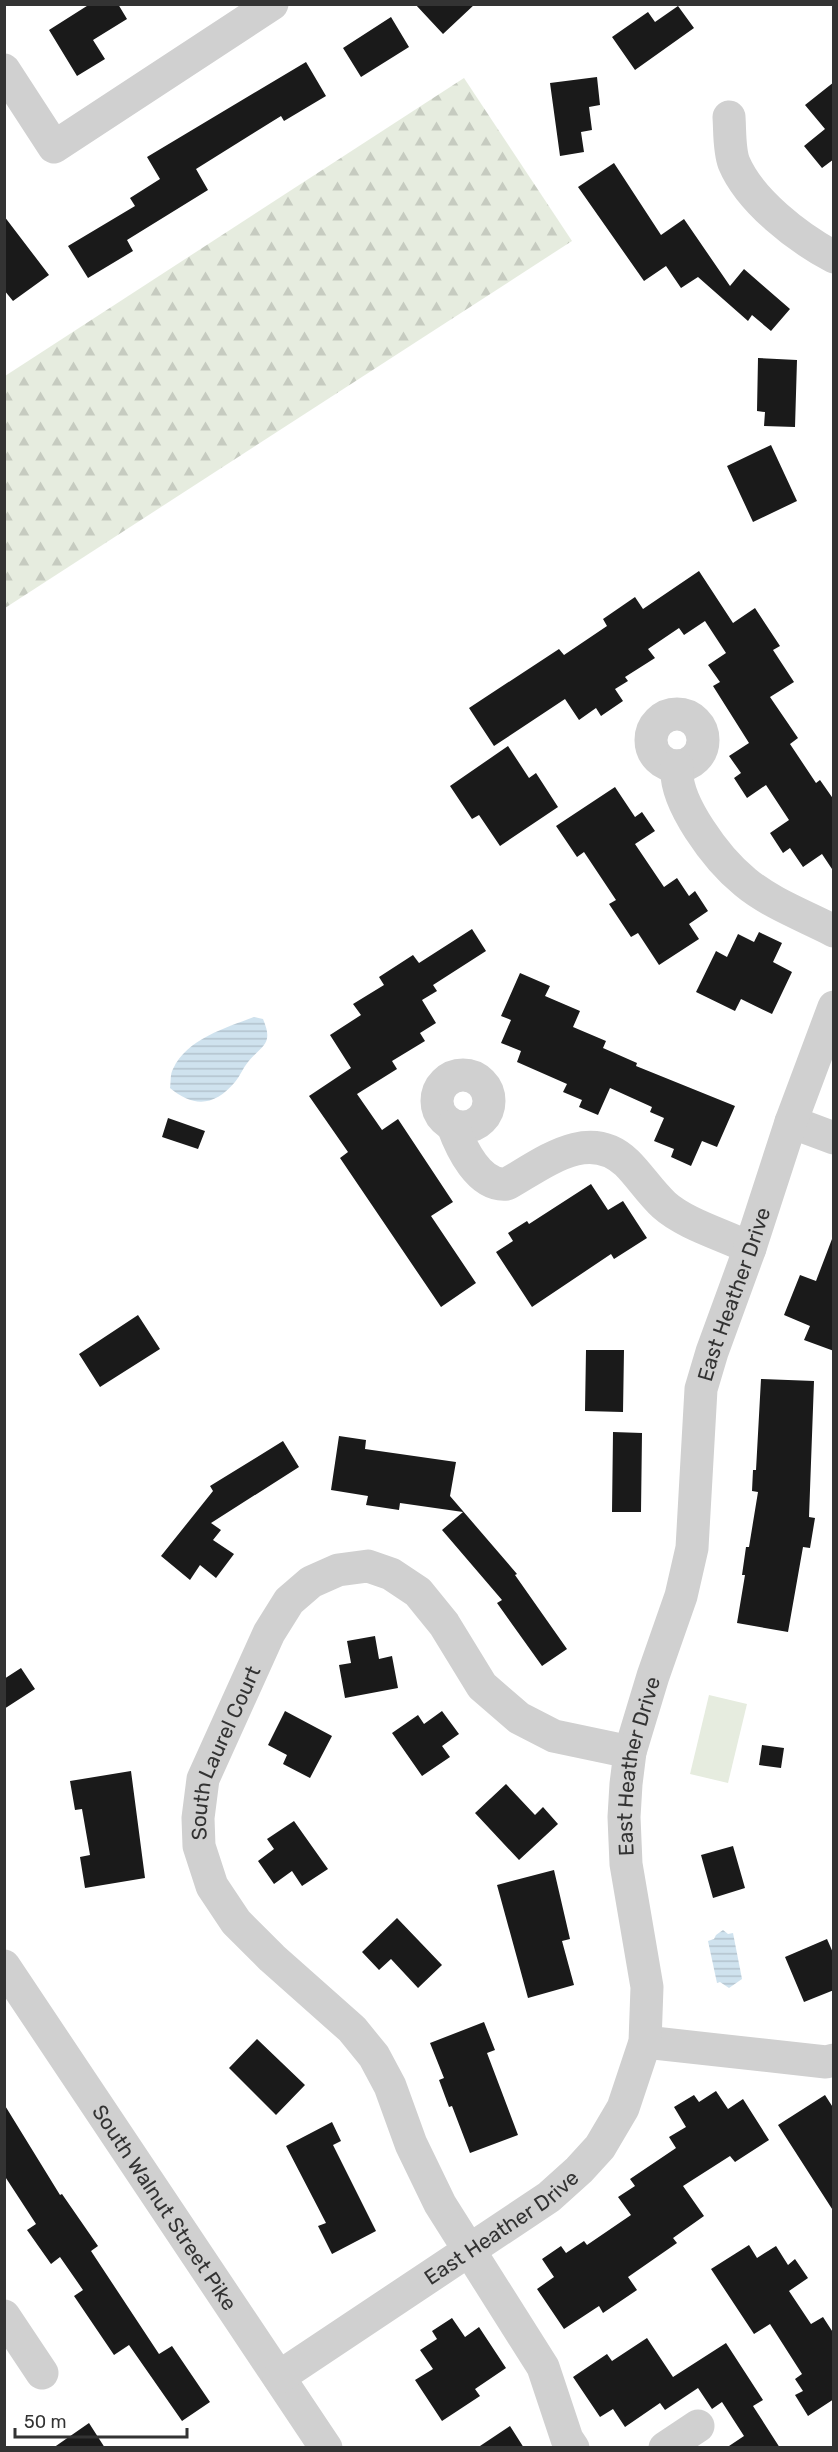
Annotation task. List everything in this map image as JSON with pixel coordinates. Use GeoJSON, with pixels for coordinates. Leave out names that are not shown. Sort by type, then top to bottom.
{"type":"FeatureCollection","features":[{"type":"Feature","properties":{"kind":"street"},"geometry":{"type":"LineString","coordinates":[[4,70],[54,147],[272,4]]}},
{"type":"Feature","properties":{"kind":"street"},"geometry":{"type":"LineString","coordinates":[[729,117],[733,162],[745,182],[795,233],[834,257]]}},
{"type":"Feature","properties":{"kind":"street"},"geometry":{"type":"LineString","coordinates":[[677,766],[676,778],[683,800],[699,827],[734,871],[761,893],[834,931]]}},
{"type":"Feature","properties":{"kind":"street","name":"East Heather Drive"},"geometry":{"type":"LineString","coordinates":[[279,2377],[549,2197],[600,2147],[623,2108],[645,2042],[647,1988],[626,1864],[624,1817],[630,1752],[688,1572],[692,1548],[701,1389],[791,1122],[834,1007]]}},
{"type":"Feature","properties":{"kind":"street"},"geometry":{"type":"LineString","coordinates":[[791,1122],[834,1138]]}},
{"type":"Feature","properties":{"kind":"street"},"geometry":{"type":"LineString","coordinates":[[453,1126],[478,1172],[498,1185],[507,1184],[574,1148],[596,1146],[613,1153],[627,1163],[664,1205],[675,1213],[750,1248]]}},
{"type":"Feature","properties":{"kind":"street","name":"South Laurel Court"},"geometry":{"type":"LineString","coordinates":[[573,2448],[567,2439],[543,2367],[440,2204],[411,2144],[390,2086],[374,2056],[352,2029],[272,1958],[236,1922],[212,1886],[199,1846],[198,1818],[202,1779],[269,1632],[289,1601],[311,1582],[338,1570],[368,1566],[390,1574],[418,1592],[444,1624],[483,1686],[519,1718],[554,1736],[630,1752]]}},
{"type":"Feature","properties":{"kind":"street","name":"South Walnut Street Pike"},"geometry":{"type":"LineString","coordinates":[[4,1966],[326,2448]]}},
{"type":"Feature","properties":{"kind":"street"},"geometry":{"type":"LineString","coordinates":[[645,2042],[719,2052],[826,2062],[834,2060]]}},
{"type":"Feature","properties":{"kind":"street"},"geometry":{"type":"LineString","coordinates":[[4,2316],[42,2373]]}},
{"type":"Feature","properties":{"kind":"street"},"geometry":{"type":"LineString","coordinates":[[665,2448],[698,2426]]}},
{"type":"Feature","properties":{"kind":"green space"},"geometry":{"type":"Polygon","coordinates":[[[464,78],[572,241],[5,608],[5,376],[464,78]]]}},
{"type":"Feature","properties":{"kind":"green space"},"geometry":{"type":"Polygon","coordinates":[[[709,1695],[747,1704],[728,1783],[690,1774],[709,1695]]]}},
{"type":"Feature","properties":{"kind":"water"},"geometry":{"type":"Polygon","coordinates":[[[254,1017],[263,1019],[267,1040],[248,1062],[237,1080],[220,1096],[204,1102],[196,1101],[187,1099],[170,1088],[172,1071],[187,1050],[208,1036],[254,1017]]]}},
{"type":"Feature","properties":{"kind":"water"},"geometry":{"type":"Polygon","coordinates":[[[723,1930],[728,1934],[733,1933],[742,1979],[729,1988],[720,1982],[717,1983],[708,1941],[714,1939],[723,1930]]]}},
{"type":"Feature","properties":{"kind":"building"},"geometry":{"type":"Polygon","coordinates":[[[90,4],[118,4],[127,19],[93,40],[105,59],[77,76],[49,30],[90,4]]]}},
{"type":"Feature","properties":{"kind":"building"},"geometry":{"type":"Polygon","coordinates":[[[415,4],[475,4],[443,34],[415,4]]]}},
{"type":"Feature","properties":{"kind":"building"},"geometry":{"type":"Polygon","coordinates":[[[678,6],[694,28],[635,70],[612,37],[648,12],[655,22],[678,6]]]}},
{"type":"Feature","properties":{"kind":"building"},"geometry":{"type":"Polygon","coordinates":[[[391,17],[409,47],[361,77],[343,48],[391,17]]]}},
{"type":"Feature","properties":{"kind":"building"},"geometry":{"type":"Polygon","coordinates":[[[306,62],[326,96],[284,121],[281,116],[196,169],[208,190],[127,240],[133,251],[88,278],[68,246],[135,206],[130,198],[160,179],[147,157],[306,62]]]}},
{"type":"Feature","properties":{"kind":"building"},"geometry":{"type":"Polygon","coordinates":[[[597,77],[600,105],[589,107],[592,130],[581,132],[584,152],[560,156],[550,83],[597,77]]]}},
{"type":"Feature","properties":{"kind":"building"},"geometry":{"type":"Polygon","coordinates":[[[834,82],[834,159],[822,168],[804,146],[825,129],[805,105],[834,82]]]}},
{"type":"Feature","properties":{"kind":"building"},"geometry":{"type":"Polygon","coordinates":[[[614,163],[661,235],[684,219],[730,286],[744,269],[790,309],[771,331],[752,315],[748,321],[698,277],[681,288],[666,266],[644,281],[578,187],[614,163]]]}},
{"type":"Feature","properties":{"kind":"building"},"geometry":{"type":"Polygon","coordinates":[[[4,216],[49,275],[13,301],[4,290],[4,216]]]}},
{"type":"Feature","properties":{"kind":"building"},"geometry":{"type":"Polygon","coordinates":[[[758,358],[797,360],[795,427],[764,426],[765,412],[757,411],[758,358]]]}},
{"type":"Feature","properties":{"kind":"building"},"geometry":{"type":"Polygon","coordinates":[[[771,445],[797,501],[753,522],[727,466],[771,445]]]}},
{"type":"Feature","properties":{"kind":"building"},"geometry":{"type":"Polygon","coordinates":[[[699,571],[733,623],[755,608],[780,646],[773,650],[794,682],[770,697],[798,738],[790,744],[816,783],[820,780],[834,800],[834,872],[822,854],[803,867],[790,848],[783,853],[770,833],[789,820],[766,785],[747,798],[734,778],[741,773],[729,756],[749,743],[713,686],[720,682],[708,665],[726,653],[705,621],[684,635],[679,628],[648,649],[655,658],[625,677],[628,681],[615,689],[623,701],[601,716],[596,708],[579,720],[565,699],[494,746],[469,708],[559,649],[564,655],[607,626],[603,619],[635,597],[643,609],[699,571]]]}},
{"type":"Feature","properties":{"kind":"building"},"geometry":{"type":"Polygon","coordinates":[[[508,746],[529,778],[536,773],[558,807],[500,846],[479,815],[472,819],[450,786],[508,746]]]}},
{"type":"Feature","properties":{"kind":"building"},"geometry":{"type":"Polygon","coordinates":[[[615,787],[635,817],[642,812],[655,831],[635,844],[664,887],[677,878],[689,896],[695,891],[708,911],[689,924],[699,939],[659,965],[638,933],[631,937],[609,904],[616,900],[584,852],[577,857],[556,826],[615,787]]]}},
{"type":"Feature","properties":{"kind":"building"},"geometry":{"type":"Polygon","coordinates":[[[472,929],[486,951],[433,985],[437,991],[422,1000],[436,1023],[420,1033],[425,1041],[392,1061],[397,1069],[357,1094],[382,1130],[398,1119],[453,1202],[431,1216],[476,1283],[441,1307],[340,1158],[348,1152],[309,1096],[351,1068],[330,1035],[361,1015],[353,1004],[384,985],[379,977],[413,955],[419,963],[472,929]]]}},
{"type":"Feature","properties":{"kind":"building"},"geometry":{"type":"Polygon","coordinates":[[[759,932],[782,943],[773,962],[792,972],[772,1014],[741,999],[735,1011],[696,992],[716,951],[727,957],[738,934],[754,942],[759,932]]]}},
{"type":"Feature","properties":{"kind":"building"},"geometry":{"type":"Polygon","coordinates":[[[520,973],[550,986],[545,996],[580,1011],[573,1027],[606,1041],[603,1048],[637,1063],[636,1066],[735,1106],[717,1147],[702,1141],[691,1166],[671,1157],[674,1149],[654,1141],[664,1118],[650,1112],[652,1107],[610,1088],[598,1115],[579,1107],[582,1100],[563,1092],[567,1084],[517,1062],[521,1051],[501,1043],[511,1020],[501,1016],[520,973]]]}},
{"type":"Feature","properties":{"kind":"building"},"geometry":{"type":"Polygon","coordinates":[[[168,1118],[205,1131],[198,1149],[162,1137],[168,1118]]]}},
{"type":"Feature","properties":{"kind":"building"},"geometry":{"type":"Polygon","coordinates":[[[591,1184],[608,1210],[623,1201],[647,1238],[614,1259],[611,1254],[532,1307],[496,1252],[513,1241],[508,1233],[527,1221],[529,1224],[591,1184]]]}},
{"type":"Feature","properties":{"kind":"building"},"geometry":{"type":"Polygon","coordinates":[[[832,1239],[834,1240],[834,1351],[804,1340],[810,1326],[784,1315],[800,1275],[816,1281],[832,1239]]]}},
{"type":"Feature","properties":{"kind":"building"},"geometry":{"type":"Polygon","coordinates":[[[138,1315],[160,1349],[100,1387],[79,1354],[138,1315]]]}},
{"type":"Feature","properties":{"kind":"building"},"geometry":{"type":"Polygon","coordinates":[[[586,1350],[624,1350],[623,1412],[585,1411],[586,1350]]]}},
{"type":"Feature","properties":{"kind":"building"},"geometry":{"type":"Polygon","coordinates":[[[761,1379],[814,1381],[809,1517],[815,1518],[810,1548],[803,1547],[788,1632],[737,1623],[745,1575],[742,1575],[746,1547],[749,1547],[758,1492],[752,1491],[753,1470],[756,1470],[761,1379]]]}},
{"type":"Feature","properties":{"kind":"building"},"geometry":{"type":"Polygon","coordinates":[[[613,1432],[642,1433],[641,1512],[612,1512],[613,1432]]]}},
{"type":"Feature","properties":{"kind":"building"},"geometry":{"type":"Polygon","coordinates":[[[339,1436],[366,1440],[365,1449],[456,1462],[450,1496],[517,1574],[515,1575],[567,1649],[542,1666],[497,1603],[502,1600],[442,1530],[463,1512],[400,1503],[399,1510],[366,1505],[368,1496],[331,1490],[339,1436]]]}},
{"type":"Feature","properties":{"kind":"building"},"geometry":{"type":"Polygon","coordinates":[[[283,1441],[299,1467],[211,1523],[221,1530],[213,1540],[234,1554],[216,1578],[200,1565],[190,1580],[161,1556],[213,1491],[210,1486],[283,1441]]]}},
{"type":"Feature","properties":{"kind":"building"},"geometry":{"type":"Polygon","coordinates":[[[375,1636],[379,1659],[392,1656],[398,1688],[345,1698],[339,1665],[351,1663],[347,1641],[375,1636]]]}},
{"type":"Feature","properties":{"kind":"building"},"geometry":{"type":"Polygon","coordinates":[[[21,1668],[35,1689],[4,1709],[4,1679],[21,1668]]]}},
{"type":"Feature","properties":{"kind":"building"},"geometry":{"type":"Polygon","coordinates":[[[285,1711],[332,1736],[310,1778],[283,1764],[287,1755],[268,1745],[285,1711]]]}},
{"type":"Feature","properties":{"kind":"building"},"geometry":{"type":"Polygon","coordinates":[[[442,1711],[459,1734],[442,1746],[450,1757],[422,1776],[392,1733],[418,1715],[424,1724],[442,1711]]]}},
{"type":"Feature","properties":{"kind":"building"},"geometry":{"type":"Polygon","coordinates":[[[762,1745],[784,1748],[781,1768],[759,1765],[762,1745]]]}},
{"type":"Feature","properties":{"kind":"building"},"geometry":{"type":"Polygon","coordinates":[[[131,1771],[145,1878],[85,1888],[80,1857],[90,1855],[82,1809],[75,1810],[70,1781],[131,1771]]]}},
{"type":"Feature","properties":{"kind":"building"},"geometry":{"type":"Polygon","coordinates":[[[506,1784],[535,1815],[543,1807],[558,1824],[519,1860],[475,1813],[506,1784]]]}},
{"type":"Feature","properties":{"kind":"building"},"geometry":{"type":"Polygon","coordinates":[[[294,1821],[328,1869],[302,1886],[292,1871],[274,1884],[258,1861],[274,1849],[267,1839],[294,1821]]]}},
{"type":"Feature","properties":{"kind":"building"},"geometry":{"type":"Polygon","coordinates":[[[733,1846],[745,1888],[713,1898],[701,1855],[733,1846]]]}},
{"type":"Feature","properties":{"kind":"building"},"geometry":{"type":"Polygon","coordinates":[[[554,1870],[570,1939],[562,1941],[574,1985],[528,1998],[497,1885],[554,1870]]]}},
{"type":"Feature","properties":{"kind":"building"},"geometry":{"type":"Polygon","coordinates":[[[397,1918],[442,1965],[418,1988],[391,1959],[379,1970],[362,1952],[397,1918]]]}},
{"type":"Feature","properties":{"kind":"building"},"geometry":{"type":"Polygon","coordinates":[[[827,1939],[834,1955],[834,1990],[804,2002],[785,1957],[827,1939]]]}},
{"type":"Feature","properties":{"kind":"building"},"geometry":{"type":"Polygon","coordinates":[[[484,2022],[495,2050],[487,2053],[518,2135],[470,2153],[452,2106],[449,2107],[439,2080],[444,2078],[430,2043],[484,2022]]]}},
{"type":"Feature","properties":{"kind":"building"},"geometry":{"type":"Polygon","coordinates":[[[257,2039],[305,2085],[276,2115],[229,2068],[257,2039]]]}},
{"type":"Feature","properties":{"kind":"building"},"geometry":{"type":"Polygon","coordinates":[[[716,2091],[728,2109],[743,2099],[769,2140],[735,2162],[730,2156],[683,2186],[704,2216],[673,2238],[677,2243],[628,2277],[637,2290],[603,2313],[599,2306],[564,2329],[537,2289],[554,2277],[542,2259],[561,2246],[566,2253],[584,2241],[587,2245],[631,2215],[618,2197],[635,2186],[630,2179],[676,2148],[669,2137],[686,2127],[674,2107],[694,2095],[699,2102],[716,2091]]]}},
{"type":"Feature","properties":{"kind":"building"},"geometry":{"type":"Polygon","coordinates":[[[825,2095],[834,2109],[834,2212],[778,2125],[825,2095]]]}},
{"type":"Feature","properties":{"kind":"building"},"geometry":{"type":"Polygon","coordinates":[[[4,2104],[60,2195],[62,2194],[98,2246],[91,2251],[159,2354],[172,2346],[210,2402],[182,2421],[129,2345],[114,2355],[74,2296],[83,2290],[60,2257],[51,2264],[27,2230],[36,2224],[4,2175],[4,2104]]]}},
{"type":"Feature","properties":{"kind":"building"},"geometry":{"type":"Polygon","coordinates":[[[332,2122],[341,2141],[333,2145],[376,2231],[332,2254],[318,2226],[326,2223],[286,2146],[332,2122]]]}},
{"type":"Feature","properties":{"kind":"building"},"geometry":{"type":"Polygon","coordinates":[[[749,2245],[757,2258],[776,2246],[788,2265],[795,2259],[808,2278],[789,2291],[811,2324],[823,2317],[834,2334],[834,2399],[808,2416],[795,2395],[803,2391],[795,2379],[802,2374],[770,2324],[754,2334],[711,2269],[749,2245]]]}},
{"type":"Feature","properties":{"kind":"building"},"geometry":{"type":"Polygon","coordinates":[[[452,2318],[465,2337],[479,2327],[506,2368],[475,2389],[480,2396],[442,2421],[415,2380],[433,2369],[420,2350],[437,2339],[432,2331],[452,2318]]]}},
{"type":"Feature","properties":{"kind":"building"},"geometry":{"type":"Polygon","coordinates":[[[647,2338],[673,2377],[726,2343],[763,2400],[753,2406],[780,2448],[726,2448],[744,2436],[722,2402],[712,2409],[698,2388],[665,2410],[660,2403],[625,2427],[613,2409],[600,2417],[573,2377],[607,2354],[612,2361],[647,2338]]]}},
{"type":"Feature","properties":{"kind":"building"},"geometry":{"type":"Polygon","coordinates":[[[89,2423],[105,2448],[53,2448],[89,2423]]]}},
{"type":"Feature","properties":{"kind":"building"},"geometry":{"type":"Polygon","coordinates":[[[510,2426],[524,2448],[477,2448],[510,2426]]]}}]}
